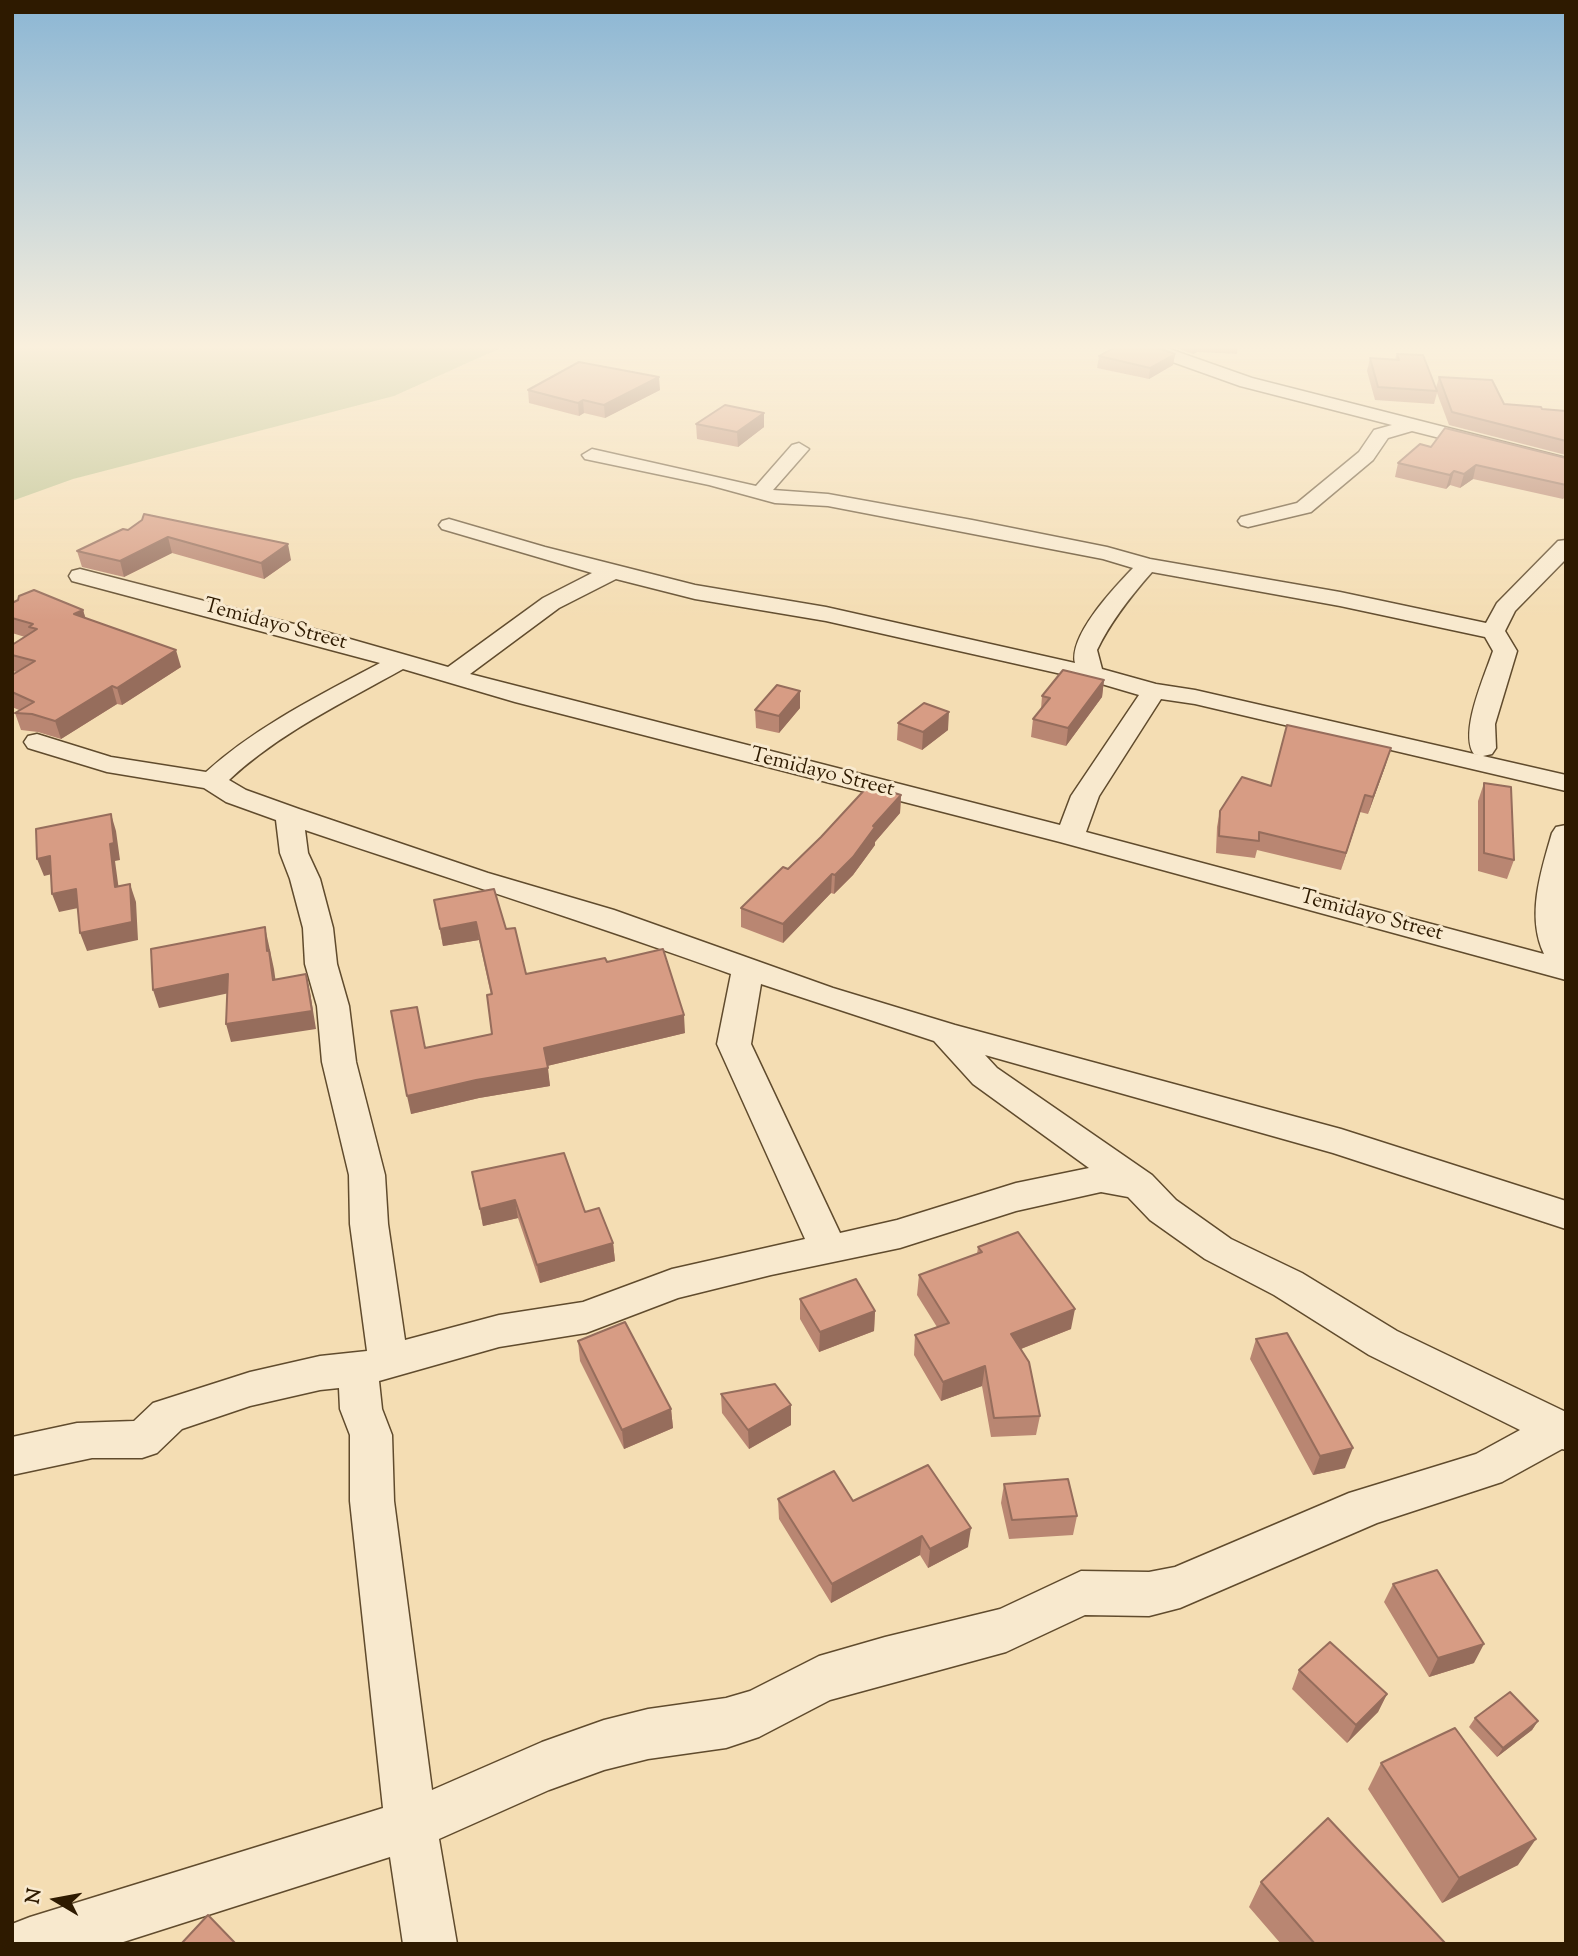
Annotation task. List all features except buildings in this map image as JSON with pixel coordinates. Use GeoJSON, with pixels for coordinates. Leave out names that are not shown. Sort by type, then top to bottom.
{"type":"FeatureCollection","features":[{"type":"Feature","properties":{"kind":"street"},"geometry":{"type":"LineString","coordinates":[[1248,521],[1304,508],[1366,456],[1379,437]]}},
{"type":"Feature","properties":{"kind":"street"},"geometry":{"type":"LineString","coordinates":[[1460,437],[1566,464]]}},
{"type":"Feature","properties":{"kind":"street"},"geometry":{"type":"LineString","coordinates":[[761,492],[799,449]]}},
{"type":"Feature","properties":{"kind":"street"},"geometry":{"type":"LineString","coordinates":[[592,455],[775,497],[828,500],[972,526],[1107,553],[1147,565],[1340,599],[1493,632],[1502,642],[1505,651],[1482,724],[1483,748]]}},
{"type":"Feature","properties":{"kind":"street"},"geometry":{"type":"LineString","coordinates":[[449,525],[537,552],[738,601],[826,614],[1566,783]]}},
{"type":"Feature","properties":{"kind":"street"},"geometry":{"type":"LineString","coordinates":[[1493,632],[1505,608],[1566,546]]}},
{"type":"Feature","properties":{"kind":"street"},"geometry":{"type":"LineString","coordinates":[[1093,674],[1086,660],[1090,640],[1116,599],[1147,565]]}},
{"type":"Feature","properties":{"kind":"street"},"geometry":{"type":"LineString","coordinates":[[452,676],[568,592],[592,579],[616,572]]}},
{"type":"Feature","properties":{"kind":"street","name":"Temidayo Street"},"geometry":{"type":"LineString","coordinates":[[80,576],[321,638],[399,662],[719,749],[1069,836],[1566,967]]}},
{"type":"Feature","properties":{"kind":"street"},"geometry":{"type":"LineString","coordinates":[[212,781],[238,757],[316,706],[399,662]]}},
{"type":"Feature","properties":{"kind":"street"},"geometry":{"type":"LineString","coordinates":[[1069,836],[1085,796],[1154,691]]}},
{"type":"Feature","properties":{"kind":"street"},"geometry":{"type":"LineString","coordinates":[[37,742],[107,764],[212,781],[236,796],[289,815],[946,1033],[1340,1142],[1566,1214]]}},
{"type":"Feature","properties":{"kind":"street"},"geometry":{"type":"LineString","coordinates":[[1452,757],[1483,748],[1526,774]]}},
{"type":"Feature","properties":{"kind":"street"},"geometry":{"type":"LineString","coordinates":[[289,815],[294,853],[305,879],[318,928],[321,964],[333,1006],[339,1062],[367,1175],[373,1365],[361,1409],[370,1435],[372,1501],[385,1625],[411,1825],[430,1944]]}},
{"type":"Feature","properties":{"kind":"street"},"geometry":{"type":"LineString","coordinates":[[1566,833],[1554,872],[1551,936],[1555,950],[1566,967]]}},
{"type":"Feature","properties":{"kind":"street"},"geometry":{"type":"LineString","coordinates":[[748,968],[734,1044],[829,1250]]}},
{"type":"Feature","properties":{"kind":"street"},"geometry":{"type":"LineString","coordinates":[[946,1033],[985,1076],[1139,1185],[1163,1210],[1218,1249],[1288,1284],[1383,1343],[1563,1430]]}},
{"type":"Feature","properties":{"kind":"street"},"geometry":{"type":"LineString","coordinates":[[12,1456],[85,1439],[112,1436],[142,1440],[168,1416],[250,1389],[373,1365],[499,1331],[586,1317],[672,1284],[771,1260],[900,1234],[963,1212],[1077,1183],[1101,1179],[1139,1185]]}},
{"type":"Feature","properties":{"kind":"street"},"geometry":{"type":"LineString","coordinates":[[30,1944],[411,1825],[542,1768],[604,1745],[648,1734],[726,1723],[759,1713],[819,1680],[885,1660],[1006,1630],[1081,1593],[1149,1594],[1180,1587],[1365,1507],[1487,1469],[1563,1430]]}},
{"type":"Feature","properties":{"kind":"green space"},"geometry":{"type":"Polygon","coordinates":[[[12,437],[234,437],[73,479],[12,501],[12,437]]]}}]}
